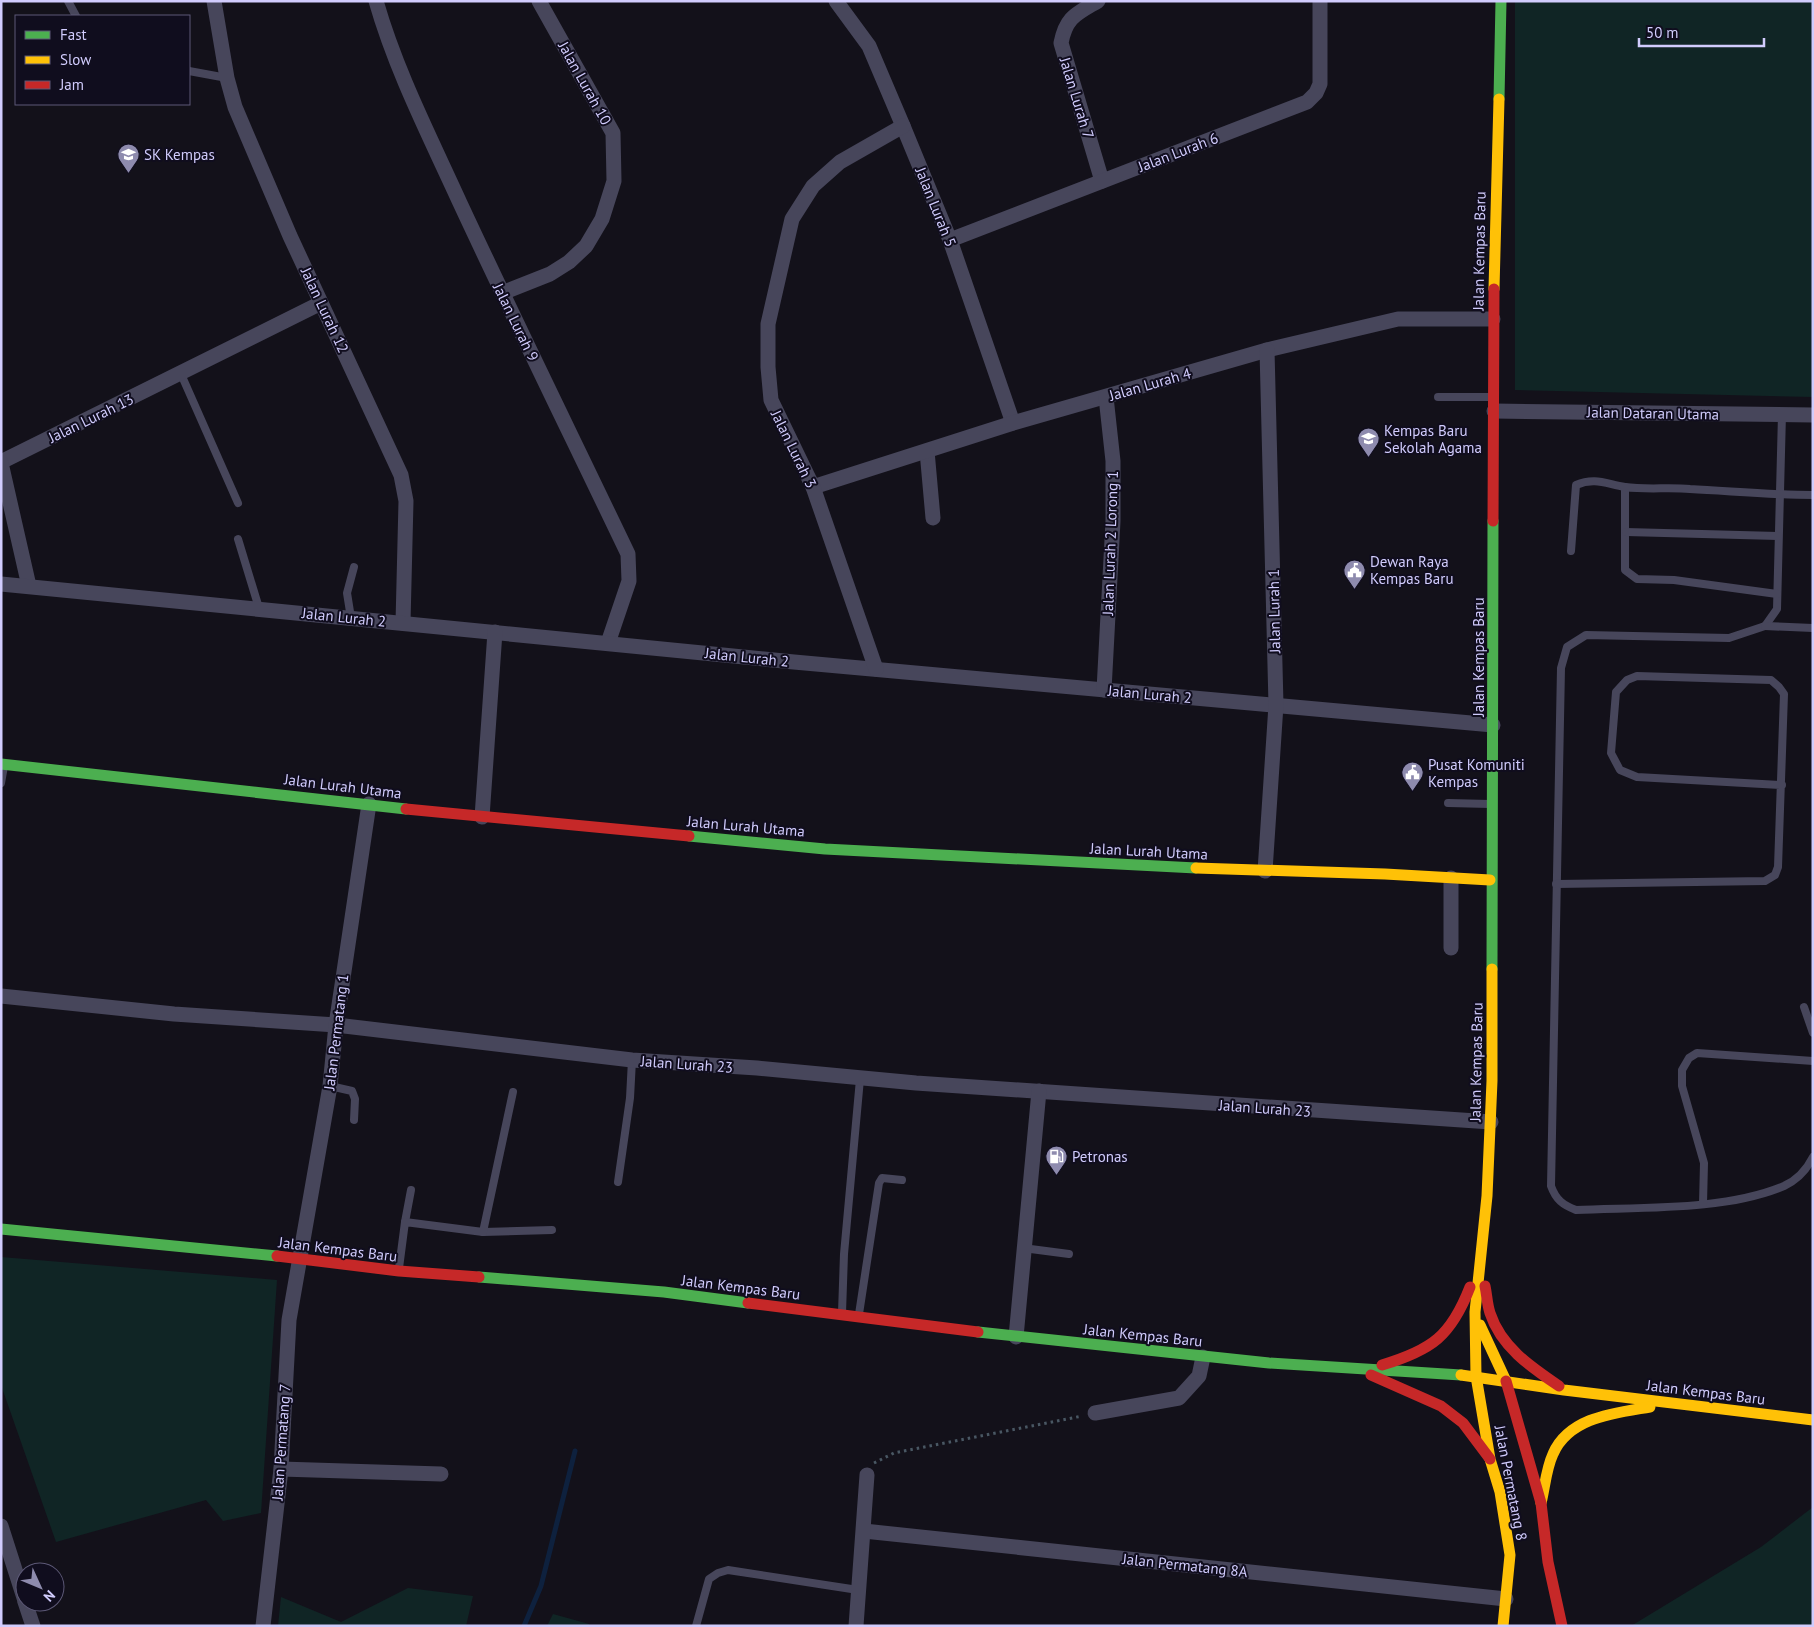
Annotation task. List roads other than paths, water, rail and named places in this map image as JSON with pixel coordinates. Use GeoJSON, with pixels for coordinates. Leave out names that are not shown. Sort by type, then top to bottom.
{"type":"FeatureCollection","features":[{"type":"Feature","properties":{"kind":"main road","name":"Jalan Kempas Baru"},"geometry":{"type":"LineString","coordinates":[[1476,1376],[1475,1312],[1490,1122],[1490,880],[1493,725],[1493,319],[1501,1]]}},
{"type":"Feature","properties":{"kind":"main road","name":"Jalan Lurah Utama"},"geometry":{"type":"LineString","coordinates":[[3,764],[482,817],[825,849],[1125,866],[1490,880]]}},
{"type":"Feature","properties":{"kind":"main road","name":"Jalan Kempas Baru"},"geometry":{"type":"LineString","coordinates":[[1,1229],[300,1259],[399,1271],[664,1292],[1016,1337],[1203,1357],[1362,1371],[1476,1376],[1564,1390],[1813,1420]]}},
{"type":"Feature","properties":{"kind":"main road"},"geometry":{"type":"LineString","coordinates":[[1362,1371],[1413,1356],[1450,1332],[1461,1311],[1480,1256]]}},
{"type":"Feature","properties":{"kind":"main road"},"geometry":{"type":"LineString","coordinates":[[1480,1256],[1490,1313],[1502,1338],[1534,1369],[1564,1390]]}},
{"type":"Feature","properties":{"kind":"main road","name":"Jalan Kempas Baru"},"geometry":{"type":"LineString","coordinates":[[1475,1312],[1489,1348],[1506,1381]]}},
{"type":"Feature","properties":{"kind":"main road"},"geometry":{"type":"LineString","coordinates":[[1362,1371],[1441,1406],[1463,1423],[1490,1459]]}},
{"type":"Feature","properties":{"kind":"main road","name":"Jalan Permatang 8"},"geometry":{"type":"LineString","coordinates":[[1476,1376],[1490,1459],[1500,1492],[1510,1555],[1503,1626]]}},
{"type":"Feature","properties":{"kind":"main road"},"geometry":{"type":"LineString","coordinates":[[1506,1381],[1541,1503],[1548,1562],[1562,1626]]}},
{"type":"Feature","properties":{"kind":"main road"},"geometry":{"type":"LineString","coordinates":[[1541,1503],[1554,1450],[1567,1435],[1586,1419],[1671,1403]]}},
{"type":"Feature","properties":{"kind":"street","name":"Jalan Lurah 12"},"geometry":{"type":"LineString","coordinates":[[214,1],[235,107],[321,303],[405,487],[403,622]]}},
{"type":"Feature","properties":{"kind":"street","name":"Jalan Lurah 9"},"geometry":{"type":"LineString","coordinates":[[376,1],[384,30],[415,106],[502,294],[628,554],[629,581],[608,643]]}},
{"type":"Feature","properties":{"kind":"street","name":"Jalan Lurah 10"},"geometry":{"type":"LineString","coordinates":[[502,294],[550,274],[569,262],[586,246],[602,219],[614,181],[612,133],[539,1]]}},
{"type":"Feature","properties":{"kind":"street","name":"Jalan Lurah 5"},"geometry":{"type":"LineString","coordinates":[[836,1],[869,46],[903,126],[950,240],[1013,423]]}},
{"type":"Feature","properties":{"kind":"street","name":"Jalan Lurah 7"},"geometry":{"type":"LineString","coordinates":[[1098,1],[1074,15],[1064,26],[1061,44],[1102,181]]}},
{"type":"Feature","properties":{"kind":"street","name":"Jalan Lurah 6"},"geometry":{"type":"LineString","coordinates":[[950,240],[1307,102],[1316,93],[1320,84],[1320,1]]}},
{"type":"Feature","properties":{"kind":"street","name":"Jalan Lurah 3"},"geometry":{"type":"LineString","coordinates":[[876,669],[813,487],[771,400],[768,367],[768,324],[792,219],[813,186],[840,162],[903,126]]}},
{"type":"Feature","properties":{"kind":"street","name":"Jalan Lurah 13"},"geometry":{"type":"LineString","coordinates":[[1,462],[321,303]]}},
{"type":"Feature","properties":{"kind":"street","name":"Jalan Lurah 4"},"geometry":{"type":"LineString","coordinates":[[813,487],[1013,423],[1267,350],[1398,320],[1493,319]]}},
{"type":"Feature","properties":{"kind":"street","name":"Jalan Lurah 1"},"geometry":{"type":"LineString","coordinates":[[1265,871],[1276,705],[1267,350]]}},
{"type":"Feature","properties":{"kind":"street","name":"Jalan Lurah 2 Lorong 1"},"geometry":{"type":"LineString","coordinates":[[1104,690],[1113,521],[1113,461],[1106,397]]}},
{"type":"Feature","properties":{"kind":"street","name":"Jalan Dataran Utama"},"geometry":{"type":"LineString","coordinates":[[1494,404],[1813,415]]}},
{"type":"Feature","properties":{"kind":"street"},"geometry":{"type":"LineString","coordinates":[[926,451],[933,518]]}},
{"type":"Feature","properties":{"kind":"street"},"geometry":{"type":"LineString","coordinates":[[1,462],[29,586]]}},
{"type":"Feature","properties":{"kind":"street","name":"Jalan Lurah 2"},"geometry":{"type":"LineString","coordinates":[[1,584],[403,622],[794,662],[1493,725]]}},
{"type":"Feature","properties":{"kind":"street"},"geometry":{"type":"LineString","coordinates":[[482,817],[495,632]]}},
{"type":"Feature","properties":{"kind":"street","name":"Jalan Permatang 1"},"geometry":{"type":"LineString","coordinates":[[300,1259],[330,1086],[336,1025],[369,804]]}},
{"type":"Feature","properties":{"kind":"street"},"geometry":{"type":"LineString","coordinates":[[1451,878],[1451,948]]}},
{"type":"Feature","properties":{"kind":"street","name":"Jalan Lurah 23"},"geometry":{"type":"LineString","coordinates":[[1,996],[174,1014],[336,1025],[632,1060],[758,1068],[860,1079],[1490,1122]]}},
{"type":"Feature","properties":{"kind":"street"},"geometry":{"type":"LineString","coordinates":[[1016,1337],[1039,1091]]}},
{"type":"Feature","properties":{"kind":"street","name":"Jalan Permatang 7"},"geometry":{"type":"LineString","coordinates":[[263,1626],[281,1469],[289,1320],[300,1259]]}},
{"type":"Feature","properties":{"kind":"street"},"geometry":{"type":"LineString","coordinates":[[1095,1414],[1180,1398],[1199,1376],[1203,1357]]}},
{"type":"Feature","properties":{"kind":"street"},"geometry":{"type":"LineString","coordinates":[[281,1469],[441,1474]]}},
{"type":"Feature","properties":{"kind":"street"},"geometry":{"type":"LineString","coordinates":[[856,1626],[867,1475]]}},
{"type":"Feature","properties":{"kind":"street"},"geometry":{"type":"LineString","coordinates":[[1,1526],[15,1570]]}},
{"type":"Feature","properties":{"kind":"street","name":"Jalan Permatang 8A"},"geometry":{"type":"LineString","coordinates":[[864,1531],[1506,1599]]}},
{"type":"Feature","properties":{"kind":"street"},"geometry":{"type":"LineString","coordinates":[[29,1612],[33,1626]]}},
{"type":"Feature","properties":{"kind":"lane"},"geometry":{"type":"LineString","coordinates":[[68,1],[75,15]]}},
{"type":"Feature","properties":{"kind":"lane"},"geometry":{"type":"LineString","coordinates":[[190,71],[228,78]]}},
{"type":"Feature","properties":{"kind":"lane"},"geometry":{"type":"LineString","coordinates":[[181,374],[238,503]]}},
{"type":"Feature","properties":{"kind":"lane"},"geometry":{"type":"LineString","coordinates":[[1438,397],[1494,404]]}},
{"type":"Feature","properties":{"kind":"lane"},"geometry":{"type":"LineString","coordinates":[[1765,626],[1777,609],[1778,495],[1782,414]]}},
{"type":"Feature","properties":{"kind":"lane"},"geometry":{"type":"LineString","coordinates":[[1571,551],[1576,485],[1588,480],[1605,481],[1625,487],[1688,488],[1778,495],[1813,495]]}},
{"type":"Feature","properties":{"kind":"lane"},"geometry":{"type":"LineString","coordinates":[[1625,487],[1625,570],[1637,579],[1674,580],[1777,594]]}},
{"type":"Feature","properties":{"kind":"lane"},"geometry":{"type":"LineString","coordinates":[[1626,532],[1778,536]]}},
{"type":"Feature","properties":{"kind":"lane"},"geometry":{"type":"LineString","coordinates":[[238,539],[259,608]]}},
{"type":"Feature","properties":{"kind":"lane"},"geometry":{"type":"LineString","coordinates":[[351,618],[347,593],[354,567]]}},
{"type":"Feature","properties":{"kind":"lane"},"geometry":{"type":"LineString","coordinates":[[1813,628],[1765,626],[1729,638],[1586,634],[1567,647],[1561,668],[1551,1186],[1555,1197],[1564,1205],[1576,1210],[1703,1204],[1748,1198],[1785,1185],[1803,1171],[1813,1157]]}},
{"type":"Feature","properties":{"kind":"lane"},"geometry":{"type":"LineString","coordinates":[[1556,884],[1765,881],[1775,875],[1778,868],[1782,785],[1784,694],[1779,687],[1771,680],[1637,676],[1627,680],[1616,692],[1611,753],[1620,770],[1637,777],[1782,785]]}},
{"type":"Feature","properties":{"kind":"lane"},"geometry":{"type":"LineString","coordinates":[[1,784],[3,764]]}},
{"type":"Feature","properties":{"kind":"lane"},"geometry":{"type":"LineString","coordinates":[[1448,803],[1492,804]]}},
{"type":"Feature","properties":{"kind":"lane"},"geometry":{"type":"LineString","coordinates":[[1804,1007],[1813,1033]]}},
{"type":"Feature","properties":{"kind":"lane"},"geometry":{"type":"LineString","coordinates":[[1703,1204],[1704,1163],[1682,1086],[1682,1070],[1688,1058],[1697,1053],[1813,1061]]}},
{"type":"Feature","properties":{"kind":"lane"},"geometry":{"type":"LineString","coordinates":[[618,1182],[630,1098],[632,1060]]}},
{"type":"Feature","properties":{"kind":"lane"},"geometry":{"type":"LineString","coordinates":[[842,1315],[844,1254],[860,1079]]}},
{"type":"Feature","properties":{"kind":"lane"},"geometry":{"type":"LineString","coordinates":[[330,1086],[352,1090],[355,1099],[354,1120]]}},
{"type":"Feature","properties":{"kind":"lane"},"geometry":{"type":"LineString","coordinates":[[483,1232],[514,1092]]}},
{"type":"Feature","properties":{"kind":"lane"},"geometry":{"type":"LineString","coordinates":[[858,1316],[879,1183],[882,1178],[902,1180]]}},
{"type":"Feature","properties":{"kind":"lane"},"geometry":{"type":"LineString","coordinates":[[399,1271],[411,1190]]}},
{"type":"Feature","properties":{"kind":"lane"},"geometry":{"type":"LineString","coordinates":[[405,1222],[483,1232],[552,1230]]}},
{"type":"Feature","properties":{"kind":"lane"},"geometry":{"type":"LineString","coordinates":[[1024,1248],[1069,1254]]}},
{"type":"Feature","properties":{"kind":"lane"},"geometry":{"type":"LineString","coordinates":[[696,1626],[710,1579],[718,1572],[728,1570],[858,1590]]}},
{"type":"Feature","properties":{"kind":"waterway"},"geometry":{"type":"LineString","coordinates":[[524,1626],[541,1586],[575,1451]]}},
{"type":"Feature","properties":{"kind":"place","name":"SK Kempas"},"geometry":{"type":"Point","coordinates":[128,173]}},
{"type":"Feature","properties":{"kind":"place","name":"Kempas Baru Sekolah Agama"},"geometry":{"type":"Point","coordinates":[1368,458]}},
{"type":"Feature","properties":{"kind":"place","name":"Dewan Raya Kempas Baru"},"geometry":{"type":"Point","coordinates":[1354,589]}},
{"type":"Feature","properties":{"kind":"place","name":"Pusat Komuniti Kempas"},"geometry":{"type":"Point","coordinates":[1412,792]}},
{"type":"Feature","properties":{"kind":"place","name":"Petronas"},"geometry":{"type":"Point","coordinates":[1056,1175]}}]}
